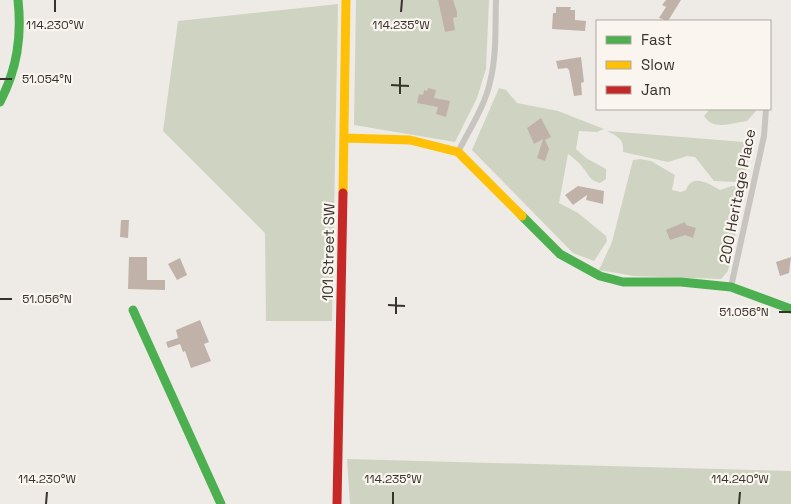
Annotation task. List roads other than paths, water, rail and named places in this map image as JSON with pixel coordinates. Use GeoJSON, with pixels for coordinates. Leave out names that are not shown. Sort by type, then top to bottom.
{"type":"FeatureCollection","features":[{"type":"Feature","properties":{"kind":"main road"},"geometry":{"type":"LineString","coordinates":[[0,102],[9,85],[19,55],[21,28],[18,0]]}},
{"type":"Feature","properties":{"kind":"main road","name":"101 Street SW"},"geometry":{"type":"LineString","coordinates":[[337,504],[346,0]]}},
{"type":"Feature","properties":{"kind":"main road"},"geometry":{"type":"LineString","coordinates":[[345,138],[410,140],[458,152],[560,254],[588,271],[623,282],[681,282],[731,287],[791,309]]}},
{"type":"Feature","properties":{"kind":"main road"},"geometry":{"type":"LineString","coordinates":[[132,310],[221,504]]}},
{"type":"Feature","properties":{"kind":"street"},"geometry":{"type":"LineString","coordinates":[[458,152],[484,100],[490,82],[495,41],[496,0]]}},
{"type":"Feature","properties":{"kind":"street","name":"200 Heritage Place"},"geometry":{"type":"LineString","coordinates":[[731,287],[764,136],[766,110]]}}]}
